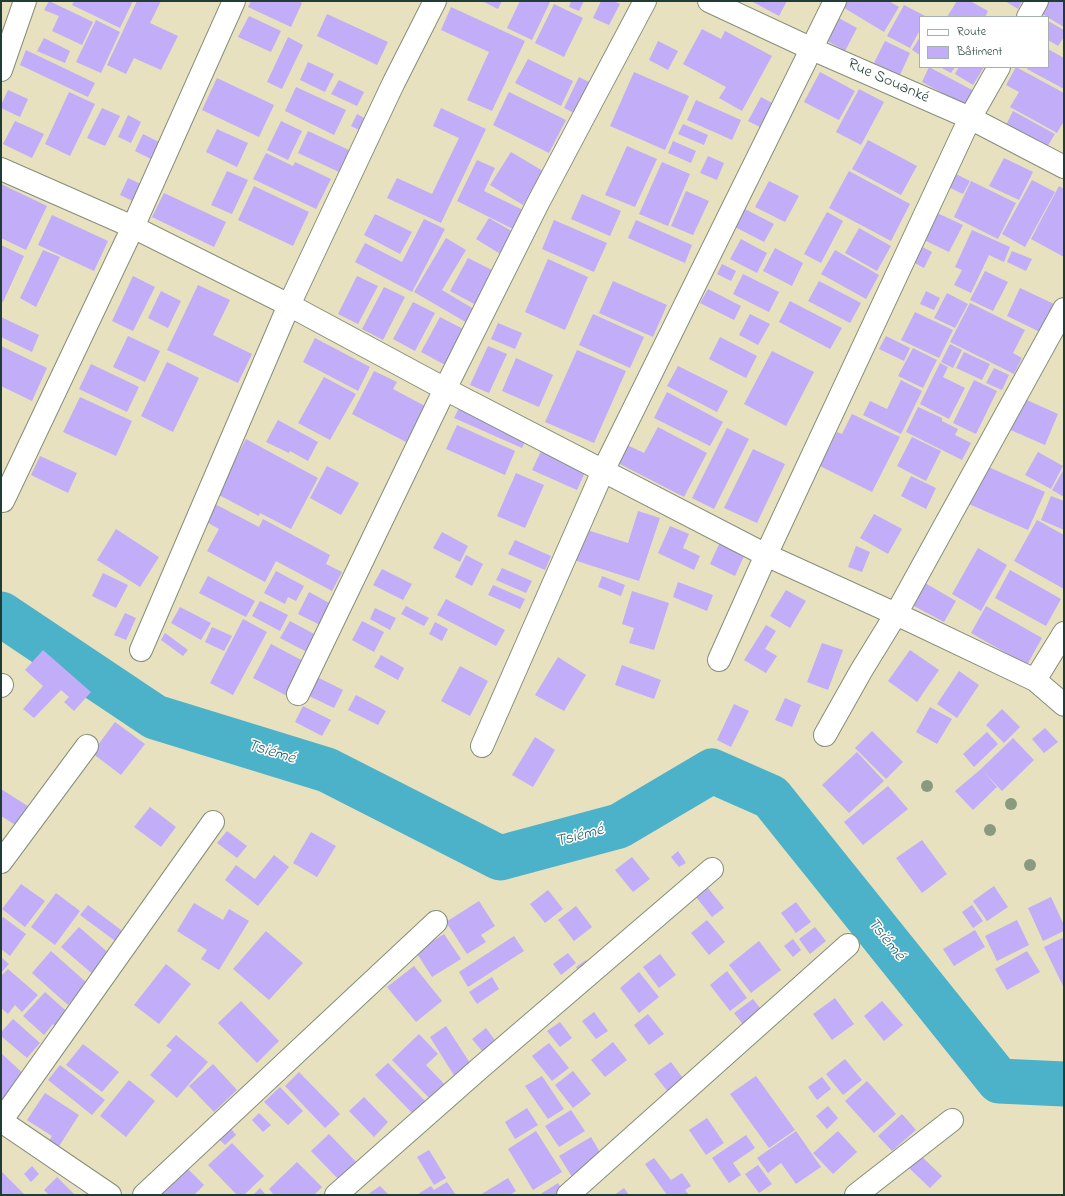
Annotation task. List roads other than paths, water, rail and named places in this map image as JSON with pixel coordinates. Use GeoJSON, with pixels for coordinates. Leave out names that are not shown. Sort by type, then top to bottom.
{"type":"FeatureCollection","features":[{"type":"Feature","properties":{"kind":"street"},"geometry":{"type":"LineString","coordinates":[[1,70],[25,1]]}},
{"type":"Feature","properties":{"kind":"street"},"geometry":{"type":"LineString","coordinates":[[2,501],[133,227],[234,1]]}},
{"type":"Feature","properties":{"kind":"street"},"geometry":{"type":"LineString","coordinates":[[140,650],[289,305],[393,84],[436,1]]}},
{"type":"Feature","properties":{"kind":"street"},"geometry":{"type":"LineString","coordinates":[[298,694],[445,389],[538,203],[644,1]]}},
{"type":"Feature","properties":{"kind":"street","name":"Rue Souanké"},"geometry":{"type":"LineString","coordinates":[[709,1],[812,49],[970,118],[1064,167]]}},
{"type":"Feature","properties":{"kind":"street"},"geometry":{"type":"LineString","coordinates":[[482,746],[603,471],[835,1]]}},
{"type":"Feature","properties":{"kind":"street"},"geometry":{"type":"LineString","coordinates":[[1029,16],[1037,1]]}},
{"type":"Feature","properties":{"kind":"street"},"geometry":{"type":"LineString","coordinates":[[719,660],[766,555],[970,118],[998,68]]}},
{"type":"Feature","properties":{"kind":"street"},"geometry":{"type":"LineString","coordinates":[[1,169],[133,227],[289,305],[445,389],[766,555],[896,614],[1035,680],[1064,705]]}},
{"type":"Feature","properties":{"kind":"street"},"geometry":{"type":"LineString","coordinates":[[825,735],[861,671],[896,614],[1064,309]]}},
{"type":"Feature","properties":{"kind":"street"},"geometry":{"type":"LineString","coordinates":[[1035,680],[1064,632]]}},
{"type":"Feature","properties":{"kind":"street"},"geometry":{"type":"LineString","coordinates":[[1,862],[87,746]]}},
{"type":"Feature","properties":{"kind":"street"},"geometry":{"type":"LineString","coordinates":[[110,1195],[1,1121],[213,822]]}},
{"type":"Feature","properties":{"kind":"street"},"geometry":{"type":"LineString","coordinates":[[336,1195],[480,1068],[712,869]]}},
{"type":"Feature","properties":{"kind":"street"},"geometry":{"type":"LineString","coordinates":[[144,1195],[436,922]]}},
{"type":"Feature","properties":{"kind":"street"},"geometry":{"type":"LineString","coordinates":[[568,1195],[848,946]]}},
{"type":"Feature","properties":{"kind":"street"},"geometry":{"type":"LineString","coordinates":[[856,1195],[952,1120]]}},
{"type":"Feature","properties":{"kind":"waterway","name":"Tsiémé"},"geometry":{"type":"LineString","coordinates":[[1,614],[155,717],[327,770],[500,858],[619,826],[712,771],[771,797],[999,1081],[1064,1084]]}}]}
